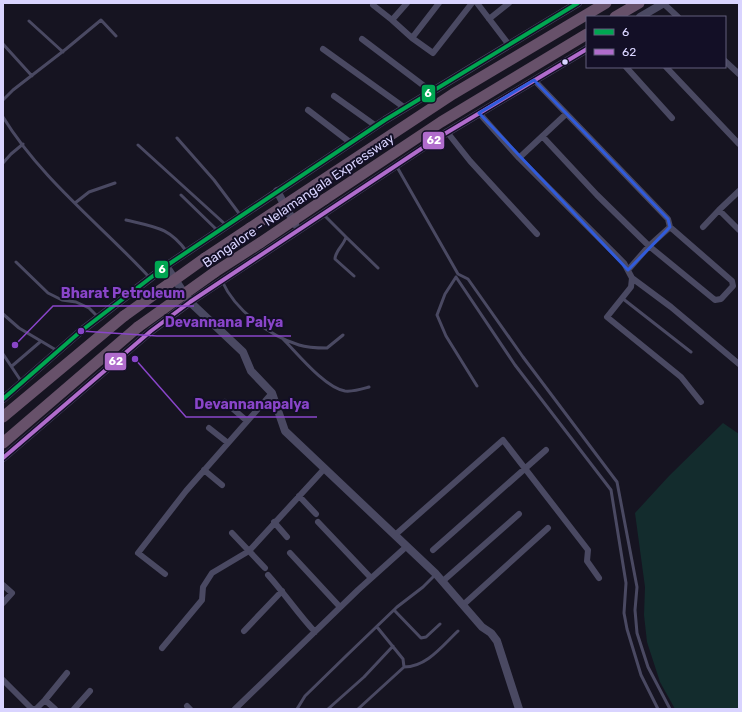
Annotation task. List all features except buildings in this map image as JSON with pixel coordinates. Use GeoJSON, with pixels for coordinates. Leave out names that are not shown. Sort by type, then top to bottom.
{"type":"FeatureCollection","features":[{"type":"Feature","properties":{"kind":"highway","name":"Bangalore - Nelamangala Expressway"},"geometry":{"type":"LineString","coordinates":[[3,417],[94,340],[188,269],[423,113],[606,3]]}},
{"type":"Feature","properties":{"kind":"highway"},"geometry":{"type":"LineString","coordinates":[[617,16],[639,3]]}},
{"type":"Feature","properties":{"kind":"highway","name":"Bangalore - Nelamangala Expressway"},"geometry":{"type":"LineString","coordinates":[[3,443],[108,351],[185,292],[441,122],[584,36]]}},
{"type":"Feature","properties":{"kind":"street"},"geometry":{"type":"LineString","coordinates":[[392,20],[407,3]]}},
{"type":"Feature","properties":{"kind":"street"},"geometry":{"type":"LineString","coordinates":[[412,38],[439,3]]}},
{"type":"Feature","properties":{"kind":"street"},"geometry":{"type":"LineString","coordinates":[[372,5],[433,53],[472,3]]}},
{"type":"Feature","properties":{"kind":"street"},"geometry":{"type":"LineString","coordinates":[[477,3],[509,45]]}},
{"type":"Feature","properties":{"kind":"street"},"geometry":{"type":"LineString","coordinates":[[489,19],[509,3]]}},
{"type":"Feature","properties":{"kind":"street"},"geometry":{"type":"LineString","coordinates":[[3,399],[98,317],[166,266],[376,126],[578,3]]}},
{"type":"Feature","properties":{"kind":"street"},"geometry":{"type":"LineString","coordinates":[[642,16],[664,3],[677,16]]}},
{"type":"Feature","properties":{"kind":"street"},"geometry":{"type":"LineString","coordinates":[[362,39],[432,92]]}},
{"type":"Feature","properties":{"kind":"street"},"geometry":{"type":"LineString","coordinates":[[323,49],[405,108]]}},
{"type":"Feature","properties":{"kind":"street"},"geometry":{"type":"LineString","coordinates":[[3,458],[151,331],[190,302],[447,132],[586,50]]}},
{"type":"Feature","properties":{"kind":"street"},"geometry":{"type":"LineString","coordinates":[[726,61],[739,74]]}},
{"type":"Feature","properties":{"kind":"street"},"geometry":{"type":"LineString","coordinates":[[627,68],[672,118]]}},
{"type":"Feature","properties":{"kind":"street"},"geometry":{"type":"LineString","coordinates":[[667,68],[739,144]]}},
{"type":"Feature","properties":{"kind":"street"},"geometry":{"type":"LineString","coordinates":[[534,80],[668,219],[670,228],[732,281],[733,286],[721,300],[715,300],[649,246],[597,195],[543,137]]}},
{"type":"Feature","properties":{"kind":"street"},"geometry":{"type":"LineString","coordinates":[[334,96],[376,126]]}},
{"type":"Feature","properties":{"kind":"street"},"geometry":{"type":"LineString","coordinates":[[308,110],[351,143]]}},
{"type":"Feature","properties":{"kind":"street"},"geometry":{"type":"LineString","coordinates":[[479,113],[519,158],[624,262],[632,278],[671,307],[739,364]]}},
{"type":"Feature","properties":{"kind":"street"},"geometry":{"type":"LineString","coordinates":[[519,158],[566,114]]}},
{"type":"Feature","properties":{"kind":"street"},"geometry":{"type":"LineString","coordinates":[[447,132],[470,161],[537,234]]}},
{"type":"Feature","properties":{"kind":"street"},"geometry":{"type":"LineString","coordinates":[[703,227],[739,190]]}},
{"type":"Feature","properties":{"kind":"street"},"geometry":{"type":"LineString","coordinates":[[277,191],[298,230]]}},
{"type":"Feature","properties":{"kind":"street"},"geometry":{"type":"LineString","coordinates":[[719,210],[739,230]]}},
{"type":"Feature","properties":{"kind":"street"},"geometry":{"type":"LineString","coordinates":[[628,270],[649,246],[670,228]]}},
{"type":"Feature","properties":{"kind":"street"},"geometry":{"type":"LineString","coordinates":[[166,266],[190,302],[243,352],[251,371],[272,392],[285,431],[436,574],[482,627],[491,632],[497,641],[520,709]]}},
{"type":"Feature","properties":{"kind":"street"},"geometry":{"type":"LineString","coordinates":[[632,278],[631,287],[607,317],[681,377],[701,402]]}},
{"type":"Feature","properties":{"kind":"street"},"geometry":{"type":"LineString","coordinates":[[165,574],[138,553],[204,470],[272,392]]}},
{"type":"Feature","properties":{"kind":"street"},"geometry":{"type":"LineString","coordinates":[[225,402],[247,421]]}},
{"type":"Feature","properties":{"kind":"street"},"geometry":{"type":"LineString","coordinates":[[209,428],[228,443]]}},
{"type":"Feature","properties":{"kind":"street"},"geometry":{"type":"LineString","coordinates":[[395,535],[503,440],[588,550],[587,561],[599,578]]}},
{"type":"Feature","properties":{"kind":"street"},"geometry":{"type":"LineString","coordinates":[[433,550],[546,450]]}},
{"type":"Feature","properties":{"kind":"street"},"geometry":{"type":"LineString","coordinates":[[162,648],[202,600],[203,587],[212,573],[249,550],[325,468]]}},
{"type":"Feature","properties":{"kind":"street"},"geometry":{"type":"LineString","coordinates":[[204,470],[222,485]]}},
{"type":"Feature","properties":{"kind":"street"},"geometry":{"type":"LineString","coordinates":[[299,496],[316,514]]}},
{"type":"Feature","properties":{"kind":"street"},"geometry":{"type":"LineString","coordinates":[[443,581],[519,514]]}},
{"type":"Feature","properties":{"kind":"street"},"geometry":{"type":"LineString","coordinates":[[274,522],[287,538]]}},
{"type":"Feature","properties":{"kind":"street"},"geometry":{"type":"LineString","coordinates":[[318,522],[371,578]]}},
{"type":"Feature","properties":{"kind":"street"},"geometry":{"type":"LineString","coordinates":[[463,605],[548,528]]}},
{"type":"Feature","properties":{"kind":"street"},"geometry":{"type":"LineString","coordinates":[[232,533],[265,568]]}},
{"type":"Feature","properties":{"kind":"street"},"geometry":{"type":"LineString","coordinates":[[235,709],[340,607],[407,546]]}},
{"type":"Feature","properties":{"kind":"street"},"geometry":{"type":"LineString","coordinates":[[290,553],[340,607]]}},
{"type":"Feature","properties":{"kind":"street"},"geometry":{"type":"LineString","coordinates":[[268,575],[282,591],[298,614],[315,632]]}},
{"type":"Feature","properties":{"kind":"street"},"geometry":{"type":"LineString","coordinates":[[3,585],[12,593],[3,603]]}},
{"type":"Feature","properties":{"kind":"street"},"geometry":{"type":"LineString","coordinates":[[244,631],[282,591]]}},
{"type":"Feature","properties":{"kind":"street"},"geometry":{"type":"LineString","coordinates":[[3,680],[32,709],[36,709],[67,673]]}},
{"type":"Feature","properties":{"kind":"street"},"geometry":{"type":"LineString","coordinates":[[74,709],[90,691]]}},
{"type":"Feature","properties":{"kind":"street"},"geometry":{"type":"LineString","coordinates":[[45,700],[55,709]]}},
{"type":"Feature","properties":{"kind":"lane"},"geometry":{"type":"LineString","coordinates":[[3,100],[101,20],[116,36]]}},
{"type":"Feature","properties":{"kind":"lane"},"geometry":{"type":"LineString","coordinates":[[29,21],[63,52]]}},
{"type":"Feature","properties":{"kind":"lane"},"geometry":{"type":"LineString","coordinates":[[3,44],[32,76]]}},
{"type":"Feature","properties":{"kind":"lane"},"geometry":{"type":"LineString","coordinates":[[3,117],[43,170],[150,278]]}},
{"type":"Feature","properties":{"kind":"lane"},"geometry":{"type":"LineString","coordinates":[[177,138],[214,180],[241,216]]}},
{"type":"Feature","properties":{"kind":"lane"},"geometry":{"type":"LineString","coordinates":[[3,163],[23,144]]}},
{"type":"Feature","properties":{"kind":"lane"},"geometry":{"type":"LineString","coordinates":[[138,145],[226,225]]}},
{"type":"Feature","properties":{"kind":"lane"},"geometry":{"type":"LineString","coordinates":[[396,165],[457,276],[515,365],[611,490],[626,583],[624,613],[627,629],[641,675],[658,709]]}},
{"type":"Feature","properties":{"kind":"lane"},"geometry":{"type":"LineString","coordinates":[[75,203],[88,192],[115,183]]}},
{"type":"Feature","properties":{"kind":"lane"},"geometry":{"type":"LineString","coordinates":[[181,195],[218,231]]}},
{"type":"Feature","properties":{"kind":"lane"},"geometry":{"type":"LineString","coordinates":[[323,214],[378,268]]}},
{"type":"Feature","properties":{"kind":"lane"},"geometry":{"type":"LineString","coordinates":[[126,220],[164,230],[174,236],[188,252]]}},
{"type":"Feature","properties":{"kind":"lane"},"geometry":{"type":"LineString","coordinates":[[346,237],[344,244],[335,255],[335,259],[354,276]]}},
{"type":"Feature","properties":{"kind":"lane"},"geometry":{"type":"LineString","coordinates":[[16,262],[48,292],[62,300],[76,302],[89,308],[98,317]]}},
{"type":"Feature","properties":{"kind":"lane"},"geometry":{"type":"LineString","coordinates":[[457,276],[445,294],[437,315],[446,336],[477,386]]}},
{"type":"Feature","properties":{"kind":"lane"},"geometry":{"type":"LineString","coordinates":[[457,276],[468,279],[523,357],[617,482],[637,587],[635,610],[637,633],[650,672],[670,709]]}},
{"type":"Feature","properties":{"kind":"lane"},"geometry":{"type":"LineString","coordinates":[[222,281],[227,292],[237,304],[258,323],[281,338],[333,387],[345,391],[359,390],[370,386]]}},
{"type":"Feature","properties":{"kind":"lane"},"geometry":{"type":"LineString","coordinates":[[622,298],[691,352]]}},
{"type":"Feature","properties":{"kind":"lane"},"geometry":{"type":"LineString","coordinates":[[3,314],[18,328],[58,351]]}},
{"type":"Feature","properties":{"kind":"lane"},"geometry":{"type":"LineString","coordinates":[[281,338],[300,346],[327,348],[343,335]]}},
{"type":"Feature","properties":{"kind":"lane"},"geometry":{"type":"LineString","coordinates":[[12,366],[40,342]]}},
{"type":"Feature","properties":{"kind":"lane"},"geometry":{"type":"LineString","coordinates":[[3,354],[22,383]]}},
{"type":"Feature","properties":{"kind":"lane"},"geometry":{"type":"LineString","coordinates":[[297,709],[305,696],[394,610],[423,587],[436,574]]}},
{"type":"Feature","properties":{"kind":"lane"},"geometry":{"type":"LineString","coordinates":[[394,610],[421,638],[426,637],[440,624]]}},
{"type":"Feature","properties":{"kind":"lane"},"geometry":{"type":"LineString","coordinates":[[377,627],[403,659],[404,667]]}},
{"type":"Feature","properties":{"kind":"lane"},"geometry":{"type":"LineString","coordinates":[[358,709],[404,667],[413,667],[428,659],[458,631]]}},
{"type":"Feature","properties":{"kind":"lane"},"geometry":{"type":"LineString","coordinates":[[328,709],[364,677],[393,646]]}},
{"type":"Feature","properties":{"kind":"highlighted area"},"geometry":{"type":"Polygon","coordinates":[[[534,80],[668,219],[670,227],[628,270],[479,113],[534,80]]]}},
{"type":"Feature","properties":{"kind":"green space"},"geometry":{"type":"Polygon","coordinates":[[[723,423],[739,434],[739,709],[675,709],[660,682],[647,642],[644,615],[645,587],[635,513],[669,476],[723,423]]]}},
{"type":"Feature","properties":{"kind":"transit line","name":"6"},"geometry":{"type":"LineString","coordinates":[[3,399],[81,331],[166,266],[385,120],[578,3]]}},
{"type":"Feature","properties":{"kind":"transit line","name":"62"},"geometry":{"type":"LineString","coordinates":[[3,458],[151,331],[190,302],[436,139],[586,50]]}},
{"type":"Feature","properties":{"kind":"place","name":"Devannana Palya"},"geometry":{"type":"Point","coordinates":[81,331]}},
{"type":"Feature","properties":{"kind":"place","name":"Bharat Petroleum"},"geometry":{"type":"Point","coordinates":[15,345]}},
{"type":"Feature","properties":{"kind":"place","name":"Devannanapalya"},"geometry":{"type":"Point","coordinates":[135,359]}}]}
